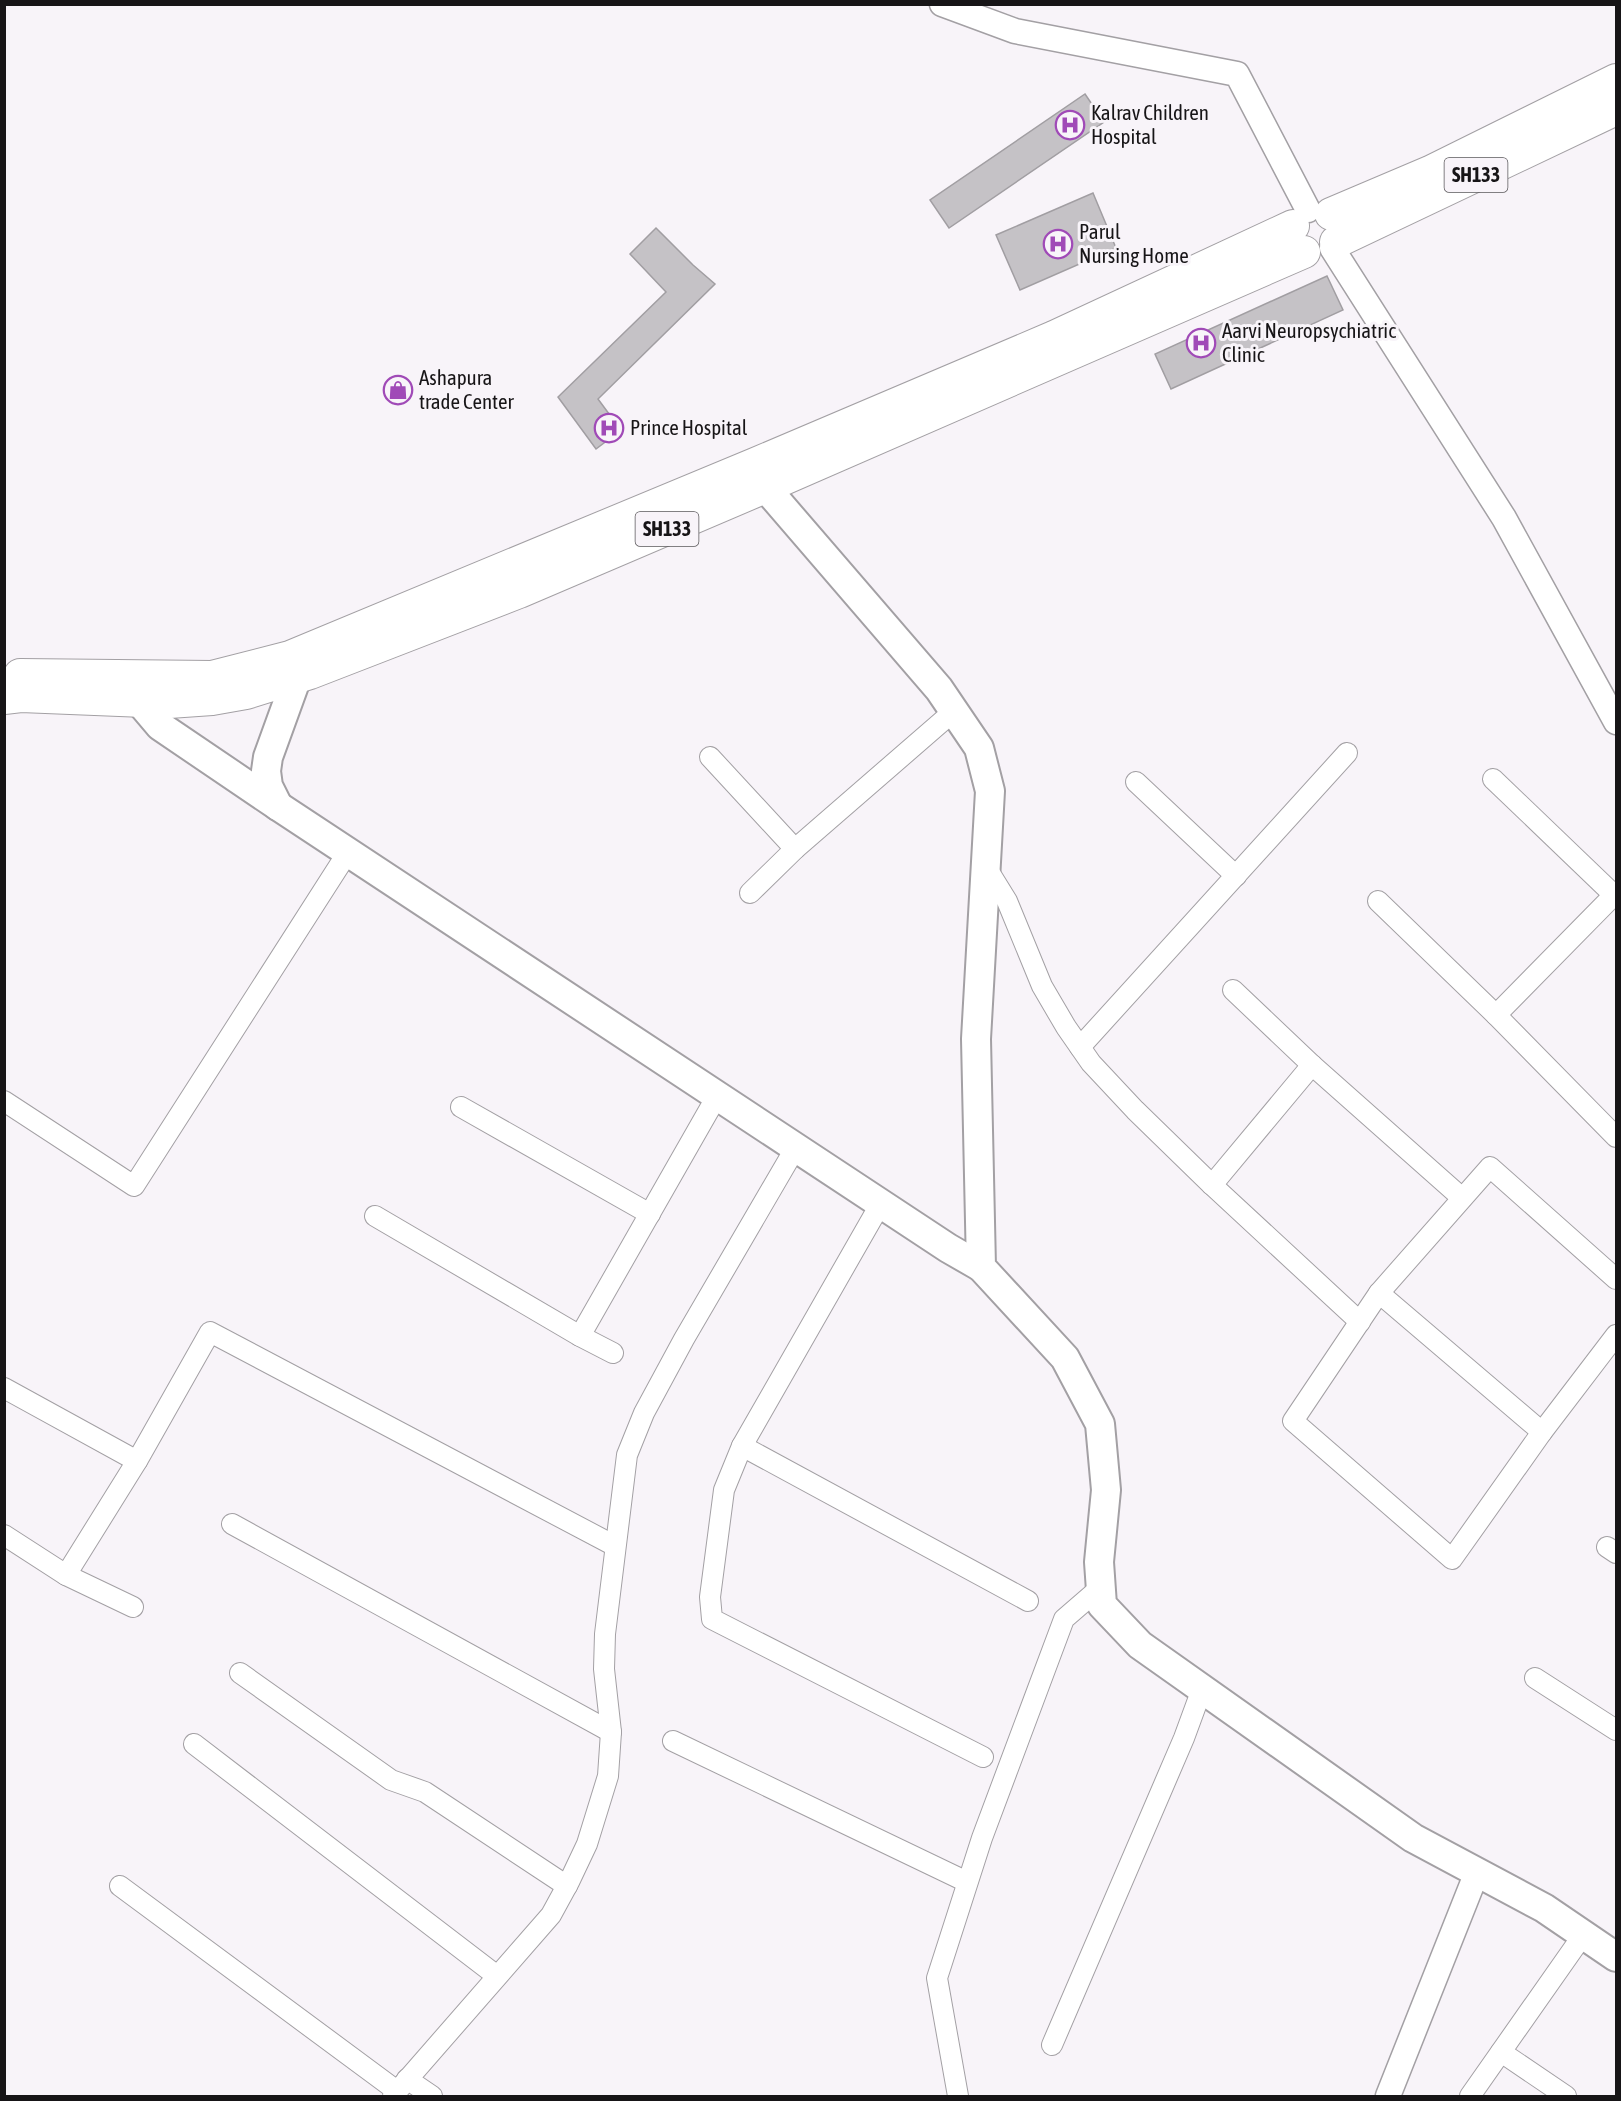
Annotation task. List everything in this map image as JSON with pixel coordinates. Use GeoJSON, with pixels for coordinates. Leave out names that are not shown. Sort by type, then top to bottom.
{"type":"FeatureCollection","features":[{"type":"Feature","properties":{"kind":"main road"},"geometry":{"type":"LineString","coordinates":[[1317,232],[1430,172],[1617,80]]}},
{"type":"Feature","properties":{"kind":"main road","name":"SH133"},"geometry":{"type":"LineString","coordinates":[[8,685],[131,688],[168,702],[212,699],[246,693],[294,667],[519,592],[760,476],[1317,232],[1617,109]]}},
{"type":"Feature","properties":{"kind":"main road"},"geometry":{"type":"LineString","coordinates":[[760,476],[939,689],[979,748],[990,791],[976,1039],[981,1267]]}},
{"type":"Feature","properties":{"kind":"main road"},"geometry":{"type":"LineString","coordinates":[[278,806],[268,786],[266,771],[294,667]]}},
{"type":"Feature","properties":{"kind":"main road"},"geometry":{"type":"LineString","coordinates":[[131,688],[160,726],[717,1096],[981,1267],[1065,1358],[1100,1424],[1106,1490],[1099,1562],[1102,1605],[1140,1645],[1413,1838],[1544,1908],[1617,1957]]}},
{"type":"Feature","properties":{"kind":"street"},"geometry":{"type":"LineString","coordinates":[[942,4],[1015,30],[1237,74],[1317,232],[1504,518],[1617,722]]}},
{"type":"Feature","properties":{"kind":"street"},"geometry":{"type":"LineString","coordinates":[[750,893],[795,849],[954,711]]}},
{"type":"Feature","properties":{"kind":"street"},"geometry":{"type":"LineString","coordinates":[[1080,1047],[1347,753]]}},
{"type":"Feature","properties":{"kind":"street"},"geometry":{"type":"LineString","coordinates":[[710,757],[795,849]]}},
{"type":"Feature","properties":{"kind":"street"},"geometry":{"type":"LineString","coordinates":[[1493,779],[1616,894],[1496,1015]]}},
{"type":"Feature","properties":{"kind":"street"},"geometry":{"type":"LineString","coordinates":[[1136,782],[1236,876]]}},
{"type":"Feature","properties":{"kind":"street"},"geometry":{"type":"LineString","coordinates":[[4,1101],[134,1186],[348,852]]}},
{"type":"Feature","properties":{"kind":"street"},"geometry":{"type":"LineString","coordinates":[[986,867],[1007,901],[1042,986],[1066,1027],[1108,1083],[1212,1185],[1360,1322]]}},
{"type":"Feature","properties":{"kind":"street"},"geometry":{"type":"LineString","coordinates":[[1378,901],[1617,1137]]}},
{"type":"Feature","properties":{"kind":"street"},"geometry":{"type":"LineString","coordinates":[[1233,990],[1312,1065],[1462,1198]]}},
{"type":"Feature","properties":{"kind":"street"},"geometry":{"type":"LineString","coordinates":[[1212,1185],[1312,1065]]}},
{"type":"Feature","properties":{"kind":"street"},"geometry":{"type":"LineString","coordinates":[[580,1336],[717,1096]]}},
{"type":"Feature","properties":{"kind":"street"},"geometry":{"type":"LineString","coordinates":[[461,1107],[650,1214]]}},
{"type":"Feature","properties":{"kind":"street"},"geometry":{"type":"LineString","coordinates":[[399,2089],[551,1915],[587,1844],[608,1776],[611,1732],[604,1655],[607,1604],[627,1455],[644,1413],[684,1339],[796,1147]]}},
{"type":"Feature","properties":{"kind":"street"},"geometry":{"type":"LineString","coordinates":[[1617,1279],[1490,1167],[1379,1293],[1293,1421],[1452,1558],[1542,1432],[1617,1335]]}},
{"type":"Feature","properties":{"kind":"street"},"geometry":{"type":"LineString","coordinates":[[881,1203],[742,1446],[724,1490],[711,1587],[712,1619],[983,1757]]}},
{"type":"Feature","properties":{"kind":"street"},"geometry":{"type":"LineString","coordinates":[[375,1216],[613,1353]]}},
{"type":"Feature","properties":{"kind":"street"},"geometry":{"type":"LineString","coordinates":[[1379,1293],[1542,1432]]}},
{"type":"Feature","properties":{"kind":"street"},"geometry":{"type":"LineString","coordinates":[[66,1575],[137,1461],[210,1332],[615,1546]]}},
{"type":"Feature","properties":{"kind":"street"},"geometry":{"type":"LineString","coordinates":[[4,1388],[137,1461]]}},
{"type":"Feature","properties":{"kind":"street"},"geometry":{"type":"LineString","coordinates":[[742,1446],[1028,1600]]}},
{"type":"Feature","properties":{"kind":"street"},"geometry":{"type":"LineString","coordinates":[[232,1524],[611,1732]]}},
{"type":"Feature","properties":{"kind":"street"},"geometry":{"type":"LineString","coordinates":[[4,1535],[66,1575],[133,1607]]}},
{"type":"Feature","properties":{"kind":"street"},"geometry":{"type":"LineString","coordinates":[[958,2097],[937,1978],[982,1838],[1064,1619],[1101,1587]]}},
{"type":"Feature","properties":{"kind":"street"},"geometry":{"type":"LineString","coordinates":[[240,1672],[392,1780],[424,1792],[567,1886]]}},
{"type":"Feature","properties":{"kind":"street"},"geometry":{"type":"LineString","coordinates":[[1535,1678],[1617,1730]]}},
{"type":"Feature","properties":{"kind":"street"},"geometry":{"type":"LineString","coordinates":[[1052,2045],[1184,1738],[1202,1689]]}},
{"type":"Feature","properties":{"kind":"street"},"geometry":{"type":"LineString","coordinates":[[672,1741],[968,1882]]}},
{"type":"Feature","properties":{"kind":"street"},"geometry":{"type":"LineString","coordinates":[[194,1744],[498,1976]]}},
{"type":"Feature","properties":{"kind":"street"},"geometry":{"type":"LineString","coordinates":[[1389,2097],[1477,1872]]}},
{"type":"Feature","properties":{"kind":"street"},"geometry":{"type":"LineString","coordinates":[[120,1886],[399,2089],[432,2097]]}},
{"type":"Feature","properties":{"kind":"street"},"geometry":{"type":"LineString","coordinates":[[1470,2097],[1583,1935]]}},
{"type":"Feature","properties":{"kind":"street"},"geometry":{"type":"LineString","coordinates":[[1501,2052],[1566,2097]]}},
{"type":"Feature","properties":{"kind":"building"},"geometry":{"type":"Polygon","coordinates":[[[1085,94],[1104,122],[949,228],[930,200],[1085,94]]]}},
{"type":"Feature","properties":{"kind":"building"},"geometry":{"type":"Polygon","coordinates":[[[1093,193],[1116,248],[1020,290],[996,235],[1093,193]]]}},
{"type":"Feature","properties":{"kind":"building"},"geometry":{"type":"Polygon","coordinates":[[[656,228],[715,284],[598,399],[621,430],[596,449],[558,397],[666,292],[630,254],[656,228]]]}},
{"type":"Feature","properties":{"kind":"building"},"geometry":{"type":"Polygon","coordinates":[[[1327,276],[1343,310],[1171,389],[1155,354],[1327,276]]]}},
{"type":"Feature","properties":{"kind":"place","name":"Kalrav Children Hospital"},"geometry":{"type":"Point","coordinates":[1070,125]}},
{"type":"Feature","properties":{"kind":"place","name":"Parul Nursing Home"},"geometry":{"type":"Point","coordinates":[1058,244]}},
{"type":"Feature","properties":{"kind":"place","name":"Aarvi Neuropsychiatric Clinic"},"geometry":{"type":"Point","coordinates":[1201,343]}},
{"type":"Feature","properties":{"kind":"place","name":"Ashapura trade Center"},"geometry":{"type":"Point","coordinates":[398,390]}},
{"type":"Feature","properties":{"kind":"place","name":"Prince Hospital"},"geometry":{"type":"Point","coordinates":[609,428]}}]}
